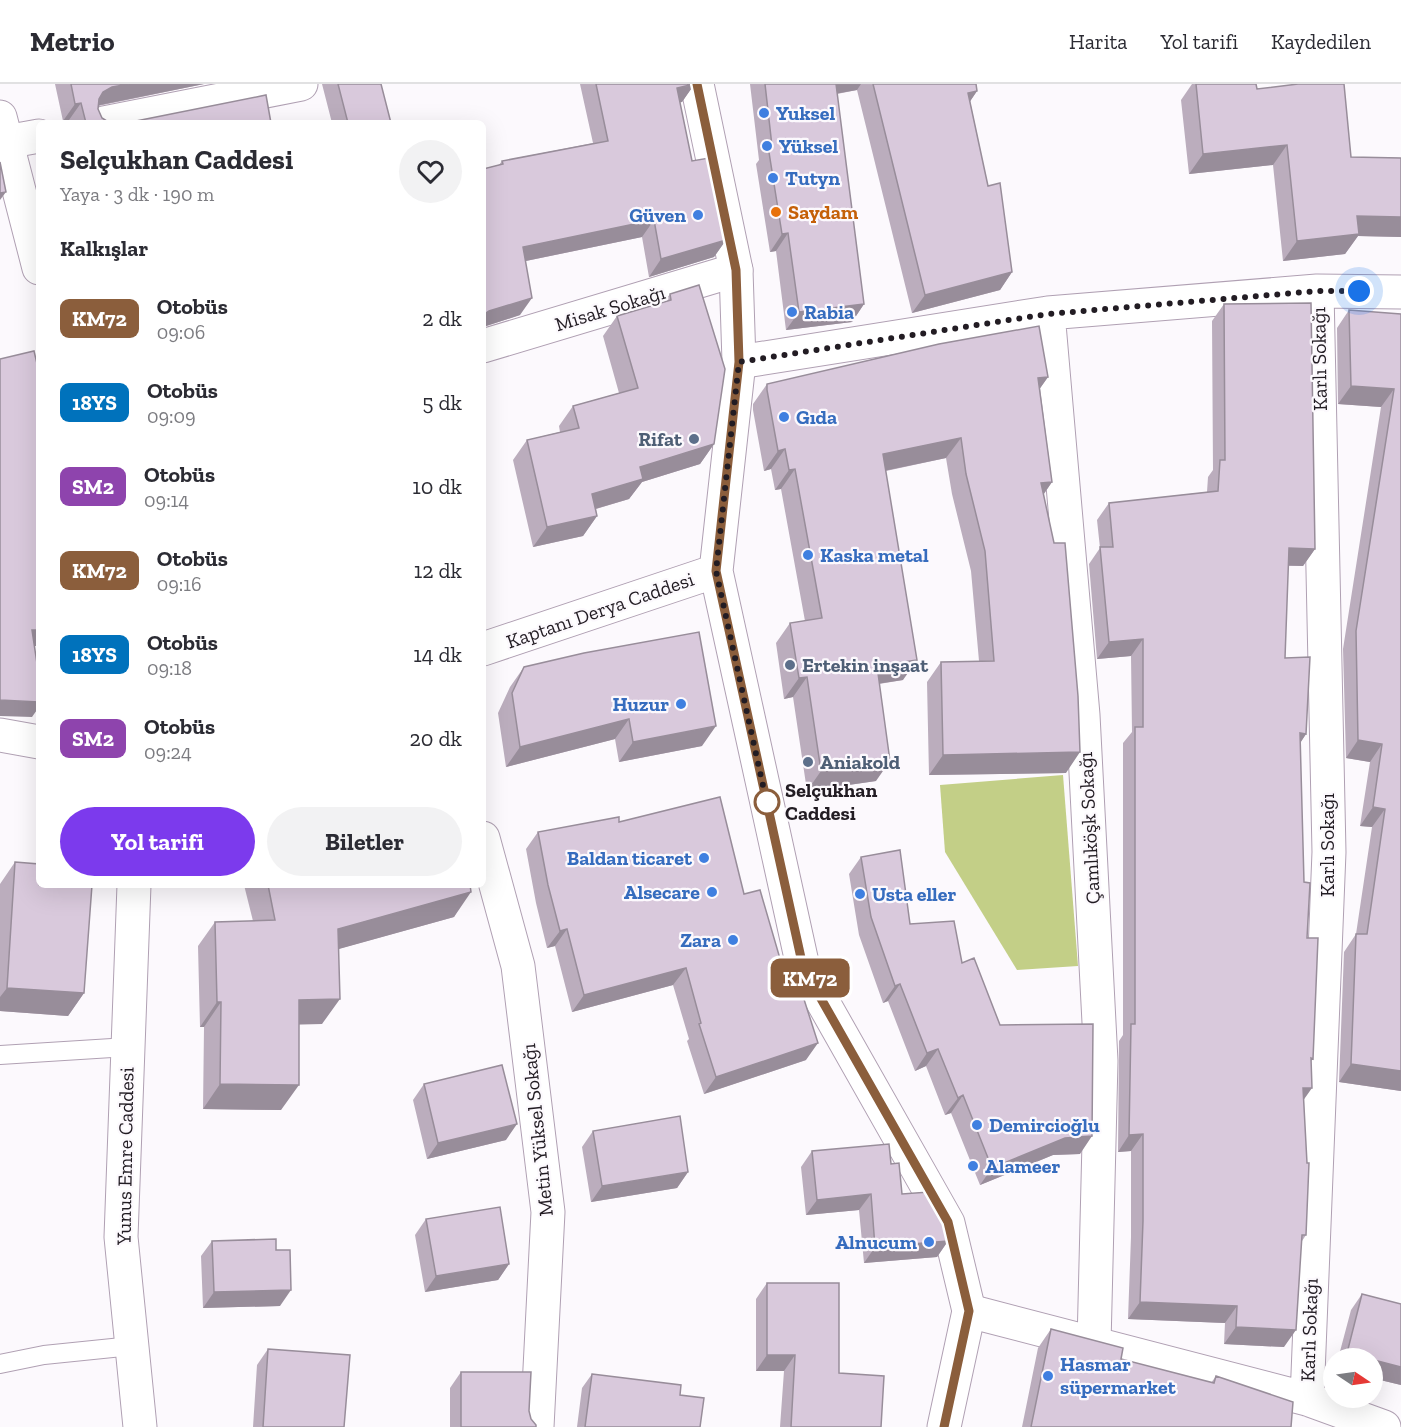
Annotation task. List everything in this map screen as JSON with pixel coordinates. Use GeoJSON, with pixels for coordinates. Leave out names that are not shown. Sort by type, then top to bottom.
{"type":"FeatureCollection","features":[{"type":"Feature","properties":{"kind":"street"},"geometry":{"type":"LineString","coordinates":[[119,120],[301,84]]}},
{"type":"Feature","properties":{"kind":"street"},"geometry":{"type":"LineString","coordinates":[[697,84],[736,270],[739,362],[716,571],[803,967],[948,1222],[969,1311],[944,1427]]}},
{"type":"Feature","properties":{"kind":"street"},"geometry":{"type":"LineString","coordinates":[[36,136],[3,130],[36,256]]}},
{"type":"Feature","properties":{"kind":"street","name":"Misak Sokağı"},"geometry":{"type":"LineString","coordinates":[[486,345],[736,270]]}},
{"type":"Feature","properties":{"kind":"street"},"geometry":{"type":"LineString","coordinates":[[739,362],[1048,314],[1317,291],[1401,292]]}},
{"type":"Feature","properties":{"kind":"street","name":"Karlı Sokağı"},"geometry":{"type":"LineString","coordinates":[[1307,1399],[1329,852],[1317,291]]}},
{"type":"Feature","properties":{"kind":"street","name":"Çamlıköşk Sokağı"},"geometry":{"type":"LineString","coordinates":[[1048,314],[1083,715],[1101,1061],[1094,1344]]}},
{"type":"Feature","properties":{"kind":"street","name":"Kaptanı Derya Caddesi"},"geometry":{"type":"LineString","coordinates":[[486,649],[716,571]]}},
{"type":"Feature","properties":{"kind":"street"},"geometry":{"type":"LineString","coordinates":[[0,735],[36,741]]}},
{"type":"Feature","properties":{"kind":"street","name":"Metin Yüksel Sokağı"},"geometry":{"type":"LineString","coordinates":[[486,849],[518,966],[548,1212],[537,1427]]}},
{"type":"Feature","properties":{"kind":"street","name":"Yunus Emre Caddesi"},"geometry":{"type":"LineString","coordinates":[[134,888],[121,1237],[140,1427]]}},
{"type":"Feature","properties":{"kind":"street"},"geometry":{"type":"LineString","coordinates":[[969,1311],[1307,1399],[1384,1427]]}},
{"type":"Feature","properties":{"kind":"lane"},"geometry":{"type":"LineString","coordinates":[[0,1055],[128,1047]]}},
{"type":"Feature","properties":{"kind":"lane"},"geometry":{"type":"LineString","coordinates":[[0,1364],[45,1355],[132,1346]]}},
{"type":"Feature","properties":{"kind":"green space"},"geometry":{"type":"Polygon","coordinates":[[[1063,775],[1078,966],[1017,970],[945,852],[940,785],[1063,775]]]}},
{"type":"Feature","properties":{"kind":"building"},"geometry":{"type":"Polygon","coordinates":[[[71,84],[129,84],[112,87],[103,92],[99,99],[98,109],[105,120],[85,120],[81,103],[75,104],[71,84]]]}},
{"type":"Feature","properties":{"kind":"building"},"geometry":{"type":"Polygon","coordinates":[[[338,84],[381,84],[390,120],[347,120],[338,84]]]}},
{"type":"Feature","properties":{"kind":"building"},"geometry":{"type":"Polygon","coordinates":[[[596,84],[694,84],[677,88],[692,161],[709,158],[726,240],[661,259],[654,220],[523,247],[532,298],[486,313],[486,168],[503,164],[502,161],[608,141],[596,84]]]}},
{"type":"Feature","properties":{"kind":"building"},"geometry":{"type":"Polygon","coordinates":[[[765,84],[836,84],[864,304],[799,312],[788,233],[782,234],[768,146],[772,146],[765,84]]]}},
{"type":"Feature","properties":{"kind":"building"},"geometry":{"type":"Polygon","coordinates":[[[873,84],[976,84],[977,91],[968,93],[988,186],[1000,183],[1012,272],[925,295],[873,84]]]}},
{"type":"Feature","properties":{"kind":"building"},"geometry":{"type":"Polygon","coordinates":[[[1196,84],[1256,84],[1257,89],[1298,84],[1344,84],[1351,157],[1401,158],[1401,217],[1357,216],[1359,234],[1297,241],[1287,145],[1203,154],[1196,84]]]}},
{"type":"Feature","properties":{"kind":"building"},"geometry":{"type":"Polygon","coordinates":[[[266,95],[270,120],[141,120],[266,95]]]}},
{"type":"Feature","properties":{"kind":"building"},"geometry":{"type":"Polygon","coordinates":[[[0,162],[6,192],[0,193],[0,162]]]}},
{"type":"Feature","properties":{"kind":"building"},"geometry":{"type":"Polygon","coordinates":[[[699,285],[725,369],[714,444],[640,467],[643,479],[592,494],[597,516],[547,527],[527,440],[579,428],[573,406],[638,388],[617,316],[671,300],[670,294],[699,285]]]}},
{"type":"Feature","properties":{"kind":"building"},"geometry":{"type":"Polygon","coordinates":[[[1311,303],[1315,549],[1289,548],[1285,658],[1310,657],[1306,734],[1300,733],[1304,882],[1310,883],[1307,938],[1318,938],[1313,1059],[1311,1058],[1312,1088],[1303,1088],[1307,1163],[1309,1163],[1306,1235],[1302,1235],[1296,1330],[1236,1327],[1237,1306],[1140,1302],[1143,1134],[1129,1135],[1131,1024],[1135,1024],[1135,727],[1143,727],[1143,639],[1109,642],[1100,547],[1113,547],[1109,503],[1218,491],[1220,460],[1225,460],[1224,304],[1311,303]]]}},
{"type":"Feature","properties":{"kind":"building"},"geometry":{"type":"Polygon","coordinates":[[[1349,310],[1401,314],[1401,1071],[1351,1064],[1356,934],[1367,934],[1385,809],[1373,807],[1382,744],[1358,740],[1356,631],[1394,389],[1351,386],[1349,310]]]}},
{"type":"Feature","properties":{"kind":"building"},"geometry":{"type":"Polygon","coordinates":[[[1039,326],[1048,377],[1038,378],[1052,482],[1041,483],[1054,543],[1065,543],[1078,696],[1080,752],[943,755],[941,662],[994,661],[985,551],[966,474],[961,438],[883,454],[917,660],[877,666],[890,761],[821,771],[807,677],[799,678],[790,623],[822,618],[795,469],[789,470],[785,449],[778,451],[767,384],[939,344],[1039,326]]]}},
{"type":"Feature","properties":{"kind":"building"},"geometry":{"type":"Polygon","coordinates":[[[34,351],[36,359],[36,630],[32,630],[36,657],[36,702],[0,700],[0,359],[34,351]]]}},
{"type":"Feature","properties":{"kind":"building"},"geometry":{"type":"Polygon","coordinates":[[[699,632],[716,726],[633,742],[629,719],[520,747],[512,693],[524,667],[584,653],[699,632]]]}},
{"type":"Feature","properties":{"kind":"building"},"geometry":{"type":"Polygon","coordinates":[[[720,797],[744,894],[760,890],[790,993],[801,990],[818,1043],[716,1077],[699,1024],[701,1023],[686,968],[584,995],[567,929],[560,931],[538,832],[619,817],[619,822],[720,797]]]}},
{"type":"Feature","properties":{"kind":"building"},"geometry":{"type":"Polygon","coordinates":[[[900,850],[910,924],[954,921],[962,963],[974,958],[1000,1025],[1093,1024],[1092,1136],[1065,1138],[992,1168],[963,1095],[958,1098],[938,1049],[927,1053],[900,984],[895,986],[871,917],[861,857],[900,850]]]}},
{"type":"Feature","properties":{"kind":"building"},"geometry":{"type":"Polygon","coordinates":[[[15,862],[36,864],[36,888],[92,888],[84,993],[7,988],[15,862]]]}},
{"type":"Feature","properties":{"kind":"building"},"geometry":{"type":"Polygon","coordinates":[[[269,888],[470,888],[471,892],[338,929],[340,999],[299,1000],[299,1085],[220,1084],[221,1002],[217,1002],[215,922],[275,920],[269,888]]]}},
{"type":"Feature","properties":{"kind":"building"},"geometry":{"type":"Polygon","coordinates":[[[502,1065],[517,1124],[438,1143],[424,1084],[502,1065]]]}},
{"type":"Feature","properties":{"kind":"building"},"geometry":{"type":"Polygon","coordinates":[[[680,1116],[688,1172],[602,1186],[593,1131],[680,1116]]]}},
{"type":"Feature","properties":{"kind":"building"},"geometry":{"type":"Polygon","coordinates":[[[889,1144],[891,1164],[899,1163],[902,1194],[929,1192],[941,1214],[948,1241],[875,1247],[871,1194],[817,1200],[812,1151],[889,1144]]]}},
{"type":"Feature","properties":{"kind":"building"},"geometry":{"type":"Polygon","coordinates":[[[500,1207],[509,1264],[436,1276],[426,1219],[500,1207]]]}},
{"type":"Feature","properties":{"kind":"building"},"geometry":{"type":"Polygon","coordinates":[[[276,1239],[276,1250],[290,1250],[291,1290],[214,1292],[212,1241],[276,1239]]]}},
{"type":"Feature","properties":{"kind":"building"},"geometry":{"type":"Polygon","coordinates":[[[767,1283],[839,1283],[839,1373],[884,1376],[881,1427],[791,1427],[795,1355],[767,1355],[767,1283]]]}},
{"type":"Feature","properties":{"kind":"building"},"geometry":{"type":"Polygon","coordinates":[[[1362,1294],[1401,1304],[1401,1367],[1383,1362],[1383,1348],[1348,1348],[1362,1294]]]}},
{"type":"Feature","properties":{"kind":"building"},"geometry":{"type":"Polygon","coordinates":[[[1051,1329],[1123,1348],[1121,1359],[1214,1383],[1216,1376],[1293,1402],[1291,1427],[1031,1427],[1051,1329]]]}},
{"type":"Feature","properties":{"kind":"building"},"geometry":{"type":"Polygon","coordinates":[[[268,1349],[350,1355],[344,1427],[263,1427],[268,1349]]]}},
{"type":"Feature","properties":{"kind":"building"},"geometry":{"type":"Polygon","coordinates":[[[461,1372],[531,1372],[529,1411],[536,1427],[461,1427],[461,1372]]]}},
{"type":"Feature","properties":{"kind":"building"},"geometry":{"type":"Polygon","coordinates":[[[592,1374],[681,1385],[680,1395],[704,1398],[700,1427],[585,1427],[592,1374]]]}},
{"type":"Feature","properties":{"kind":"bus line","name":"KM72"},"geometry":{"type":"LineString","coordinates":[[697,84],[736,270],[739,362],[716,571],[803,967],[948,1222],[969,1311],[944,1427]]}},
{"type":"Feature","properties":{"kind":"place","name":"Yuksel"},"geometry":{"type":"Point","coordinates":[764,113]}},
{"type":"Feature","properties":{"kind":"place","name":"Yüksel"},"geometry":{"type":"Point","coordinates":[767,146]}},
{"type":"Feature","properties":{"kind":"place","name":"Tutyn"},"geometry":{"type":"Point","coordinates":[773,178]}},
{"type":"Feature","properties":{"kind":"place","name":"Saydam"},"geometry":{"type":"Point","coordinates":[776,212]}},
{"type":"Feature","properties":{"kind":"place","name":"Güven"},"geometry":{"type":"Point","coordinates":[698,215]}},
{"type":"Feature","properties":{"kind":"place","name":"Rabia"},"geometry":{"type":"Point","coordinates":[792,312]}},
{"type":"Feature","properties":{"kind":"place","name":"Gıda"},"geometry":{"type":"Point","coordinates":[784,417]}},
{"type":"Feature","properties":{"kind":"place","name":"Rifat"},"geometry":{"type":"Point","coordinates":[694,439]}},
{"type":"Feature","properties":{"kind":"place","name":"Kaska metal"},"geometry":{"type":"Point","coordinates":[808,555]}},
{"type":"Feature","properties":{"kind":"place","name":"Ertekin inşaat"},"geometry":{"type":"Point","coordinates":[790,665]}},
{"type":"Feature","properties":{"kind":"place","name":"Huzur"},"geometry":{"type":"Point","coordinates":[681,704]}},
{"type":"Feature","properties":{"kind":"place","name":"Aniakold"},"geometry":{"type":"Point","coordinates":[808,762]}},
{"type":"Feature","properties":{"kind":"place","name":"Selçukhan Caddesi"},"geometry":{"type":"Point","coordinates":[767,802]}},
{"type":"Feature","properties":{"kind":"place","name":"Baldan ticaret"},"geometry":{"type":"Point","coordinates":[704,858]}},
{"type":"Feature","properties":{"kind":"place","name":"Alsecare"},"geometry":{"type":"Point","coordinates":[712,892]}},
{"type":"Feature","properties":{"kind":"place","name":"Usta eller"},"geometry":{"type":"Point","coordinates":[860,894]}},
{"type":"Feature","properties":{"kind":"place","name":"Zara"},"geometry":{"type":"Point","coordinates":[733,940]}},
{"type":"Feature","properties":{"kind":"place","name":"Demircioğlu"},"geometry":{"type":"Point","coordinates":[977,1125]}},
{"type":"Feature","properties":{"kind":"place","name":"Alameer"},"geometry":{"type":"Point","coordinates":[973,1166]}},
{"type":"Feature","properties":{"kind":"place","name":"Alnucum"},"geometry":{"type":"Point","coordinates":[929,1242]}},
{"type":"Feature","properties":{"kind":"place","name":"Hasmar süpermarket"},"geometry":{"type":"Point","coordinates":[1048,1376]}},
{"type":"Feature","properties":{"kind":"route"},"geometry":{"type":"LineString","coordinates":[[767,802],[767,804],[716,571],[739,362],[1048,314],[1317,291],[1359,291]]}}]}
